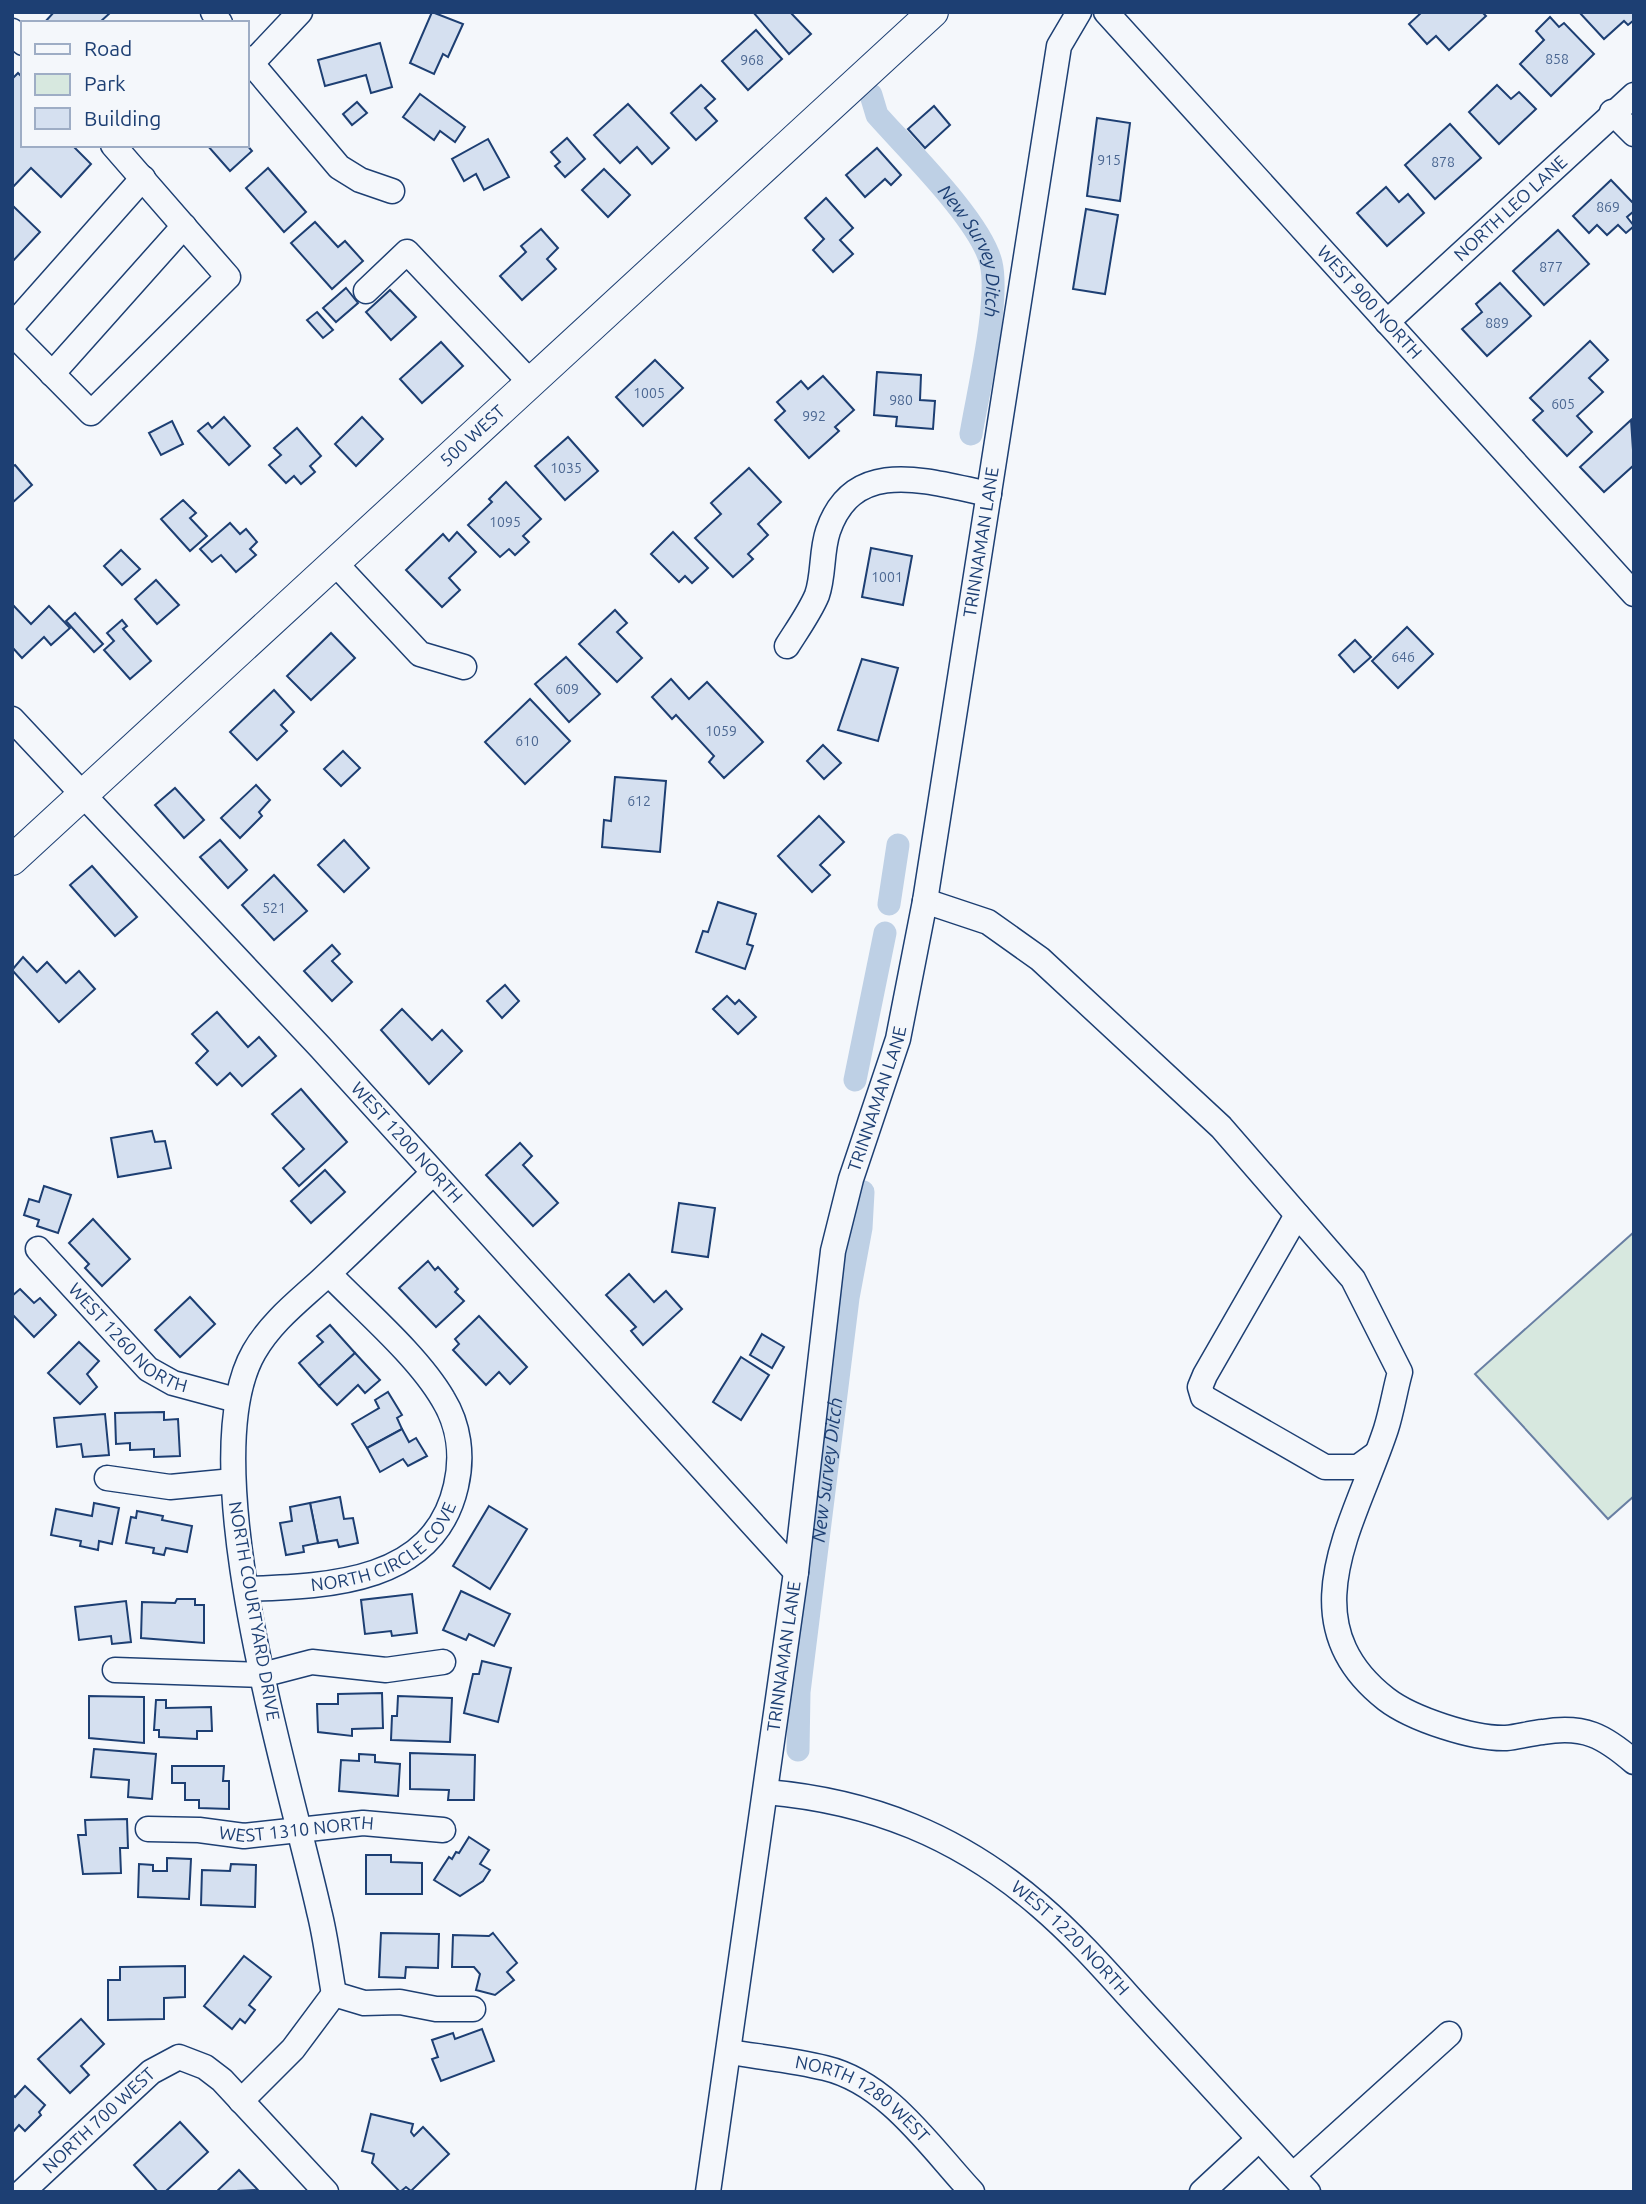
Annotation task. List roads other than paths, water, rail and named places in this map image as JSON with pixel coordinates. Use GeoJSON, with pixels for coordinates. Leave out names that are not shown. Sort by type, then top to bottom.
{"type":"FeatureCollection","features":[{"type":"Feature","properties":{"kind":"main road","name":"500 WEST"},"geometry":{"type":"LineString","coordinates":[[12,860],[933,12]]}},
{"type":"Feature","properties":{"kind":"street"},"geometry":{"type":"LineString","coordinates":[[300,12],[249,61],[339,167],[360,180],[392,191]]}},
{"type":"Feature","properties":{"kind":"street","name":"TRINNAMAN LANE"},"geometry":{"type":"LineString","coordinates":[[708,2192],[796,1572],[833,1251],[851,1179],[898,1039],[925,901],[1059,46],[1079,12]]}},
{"type":"Feature","properties":{"kind":"street","name":"WEST 900 NORTH"},"geometry":{"type":"LineString","coordinates":[[1106,12],[1634,594]]}},
{"type":"Feature","properties":{"kind":"street","name":"NORTH LEO LANE"},"geometry":{"type":"LineString","coordinates":[[1387,322],[1612,112],[1634,95]]}},
{"type":"Feature","properties":{"kind":"street"},"geometry":{"type":"LineString","coordinates":[[1612,112],[1634,134]]}},
{"type":"Feature","properties":{"kind":"street"},"geometry":{"type":"LineString","coordinates":[[12,333],[91,413],[228,277],[115,147]]}},
{"type":"Feature","properties":{"kind":"street"},"geometry":{"type":"LineString","coordinates":[[12,326],[143,178]]}},
{"type":"Feature","properties":{"kind":"street"},"geometry":{"type":"LineString","coordinates":[[52,374],[184,226]]}},
{"type":"Feature","properties":{"kind":"street"},"geometry":{"type":"LineString","coordinates":[[366,290],[407,252],[531,383]]}},
{"type":"Feature","properties":{"kind":"street"},"geometry":{"type":"LineString","coordinates":[[787,646],[817,594],[827,534],[837,508],[862,486],[884,479],[922,480],[989,494]]}},
{"type":"Feature","properties":{"kind":"street"},"geometry":{"type":"LineString","coordinates":[[335,563],[420,654],[464,667]]}},
{"type":"Feature","properties":{"kind":"street","name":"WEST 1200 NORTH"},"geometry":{"type":"LineString","coordinates":[[12,719],[86,793],[796,1572]]}},
{"type":"Feature","properties":{"kind":"street"},"geometry":{"type":"LineString","coordinates":[[925,901],[988,922],[1040,959],[1221,1127],[1353,1279],[1400,1372],[1386,1428],[1337,1559],[1334,1605],[1347,1660],[1378,1693],[1403,1712],[1473,1733],[1506,1738],[1547,1731],[1587,1731],[1613,1743],[1634,1762]]}},
{"type":"Feature","properties":{"kind":"street","name":"NORTH COURTYARD DRIVE"},"geometry":{"type":"LineString","coordinates":[[334,1994],[320,1914],[262,1675],[247,1588],[233,1481],[236,1400],[253,1353],[274,1324],[433,1173]]}},
{"type":"Feature","properties":{"kind":"street"},"geometry":{"type":"LineString","coordinates":[[1297,1215],[1205,1375],[1200,1387],[1202,1397],[1325,1467],[1359,1467],[1376,1454]]}},
{"type":"Feature","properties":{"kind":"street","name":"WEST 1260 NORTH"},"geometry":{"type":"LineString","coordinates":[[38,1249],[148,1369],[173,1382],[236,1400]]}},
{"type":"Feature","properties":{"kind":"street","name":"NORTH CIRCLE COVE"},"geometry":{"type":"LineString","coordinates":[[247,1588],[337,1581],[379,1572],[411,1556],[433,1537],[451,1510],[459,1475],[459,1439],[443,1398],[425,1374],[328,1274]]}},
{"type":"Feature","properties":{"kind":"street"},"geometry":{"type":"LineString","coordinates":[[107,1478],[170,1487],[233,1481]]}},
{"type":"Feature","properties":{"kind":"street"},"geometry":{"type":"LineString","coordinates":[[116,1670],[262,1675],[312,1662],[386,1670],[443,1662]]}},
{"type":"Feature","properties":{"kind":"street","name":"WEST 1220 NORTH"},"geometry":{"type":"LineString","coordinates":[[766,1792],[845,1802],[890,1816],[981,1862],[1040,1905],[1083,1948],[1300,2184]]}},
{"type":"Feature","properties":{"kind":"street","name":"WEST 1310 NORTH"},"geometry":{"type":"LineString","coordinates":[[148,1829],[199,1830],[244,1836],[363,1823],[443,1830]]}},
{"type":"Feature","properties":{"kind":"street"},"geometry":{"type":"LineString","coordinates":[[326,2192],[240,2101],[293,2049],[334,1994],[364,2003],[400,2001],[436,2009],[472,2009]]}},
{"type":"Feature","properties":{"kind":"street"},"geometry":{"type":"LineString","coordinates":[[1300,2184],[1449,2034]]}},
{"type":"Feature","properties":{"kind":"street","name":"NORTH 1280 WEST"},"geometry":{"type":"LineString","coordinates":[[729,2052],[827,2068],[864,2084],[894,2107],[972,2192]]}},
{"type":"Feature","properties":{"kind":"street","name":"NORTH 700 WEST"},"geometry":{"type":"LineString","coordinates":[[22,2192],[151,2072],[179,2057],[205,2067],[240,2101]]}},
{"type":"Feature","properties":{"kind":"street"},"geometry":{"type":"LineString","coordinates":[[1202,2192],[1259,2139]]}},
{"type":"Feature","properties":{"kind":"waterway","name":"New Survey Ditch"},"geometry":{"type":"LineString","coordinates":[[871,95],[877,115],[958,207],[973,227],[991,263],[993,300],[971,434]]}},
{"type":"Feature","properties":{"kind":"waterway","name":"New Survey Ditch"},"geometry":{"type":"LineString","coordinates":[[889,904],[898,845]]}},
{"type":"Feature","properties":{"kind":"waterway","name":"New Survey Ditch"},"geometry":{"type":"LineString","coordinates":[[855,1080],[885,933]]}},
{"type":"Feature","properties":{"kind":"waterway","name":"New Survey Ditch"},"geometry":{"type":"LineString","coordinates":[[798,1750],[799,1692],[848,1298],[861,1228],[863,1192]]}}]}
